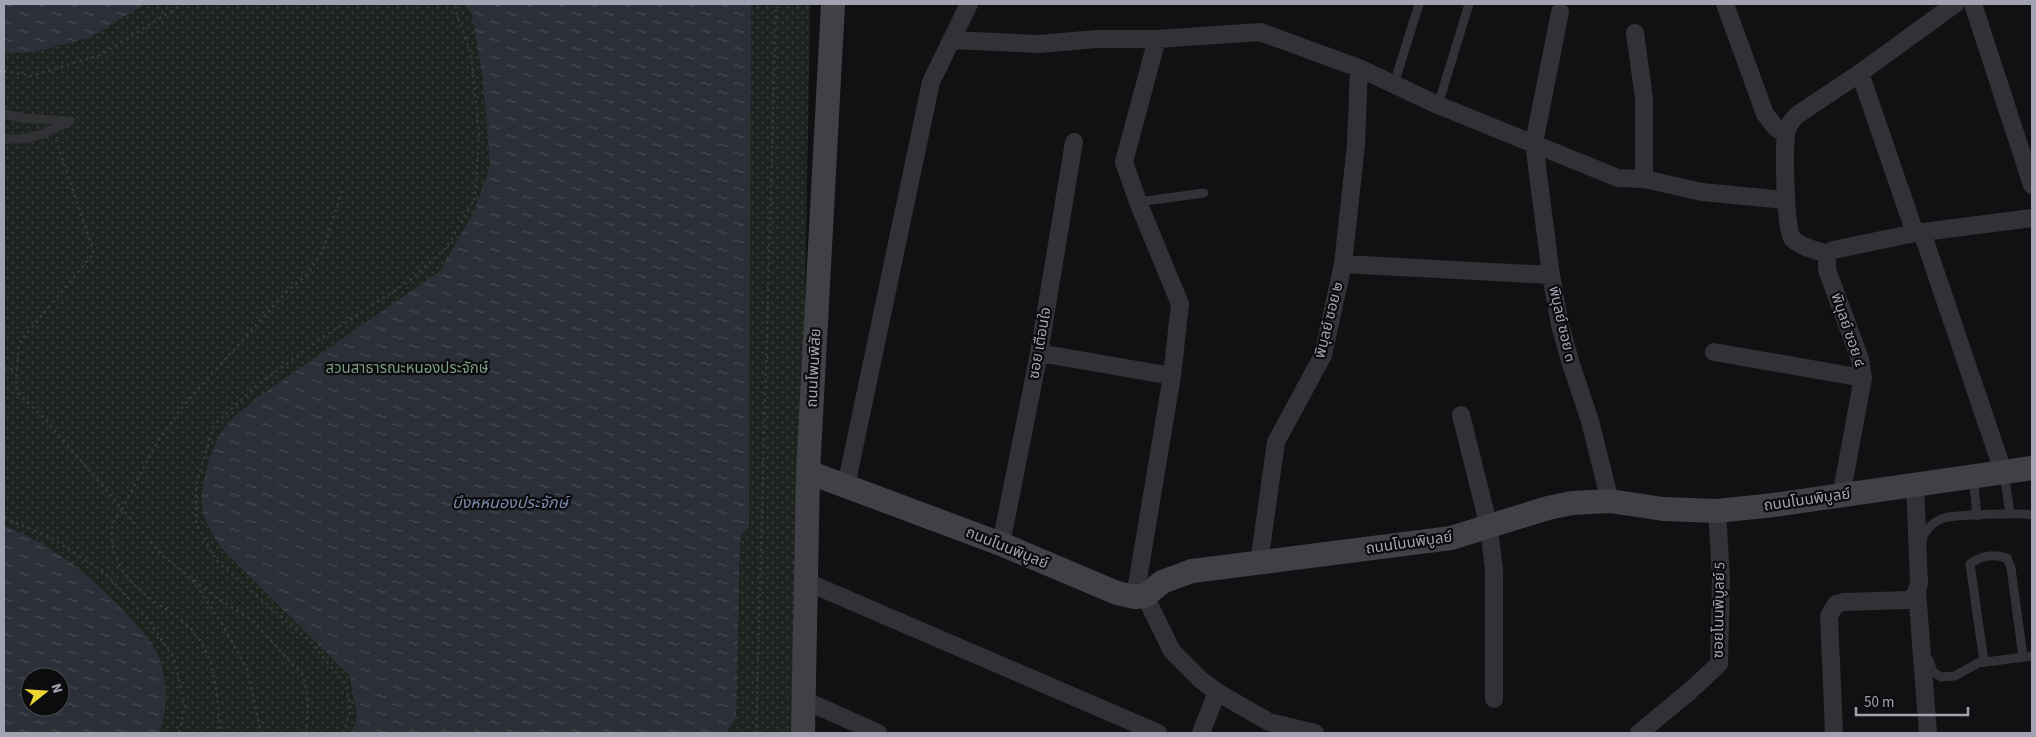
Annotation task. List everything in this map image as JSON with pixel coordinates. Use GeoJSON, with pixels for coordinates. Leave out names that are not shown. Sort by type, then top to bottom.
{"type":"FeatureCollection","features":[{"type":"Feature","properties":{"kind":"street","name":"ถนนโพนพิสัย"},"geometry":{"type":"LineString","coordinates":[[803,733],[808,472],[833,4]]}},
{"type":"Feature","properties":{"kind":"street"},"geometry":{"type":"LineString","coordinates":[[846,486],[931,82],[968,4]]}},
{"type":"Feature","properties":{"kind":"street"},"geometry":{"type":"LineString","coordinates":[[1725,4],[1765,114],[1776,128],[1786,134]]}},
{"type":"Feature","properties":{"kind":"street"},"geometry":{"type":"LineString","coordinates":[[1955,4],[1791,120],[1786,134],[1786,200],[1790,237],[1796,242],[1827,254],[1833,250],[1918,232],[2032,218]]}},
{"type":"Feature","properties":{"kind":"street"},"geometry":{"type":"LineString","coordinates":[[1974,4],[2032,185]]}},
{"type":"Feature","properties":{"kind":"street","name":"พิบุลย์ ซอย ๓"},"geometry":{"type":"LineString","coordinates":[[1560,12],[1534,143],[1551,275],[1560,325],[1590,421],[1610,501]]}},
{"type":"Feature","properties":{"kind":"street"},"geometry":{"type":"LineString","coordinates":[[950,40],[1039,44],[1098,39],[1156,39],[1260,32],[1359,68],[1438,105],[1618,178],[1644,179],[1702,192],[1786,200]]}},
{"type":"Feature","properties":{"kind":"street"},"geometry":{"type":"LineString","coordinates":[[1635,33],[1644,99],[1644,179]]}},
{"type":"Feature","properties":{"kind":"street"},"geometry":{"type":"LineString","coordinates":[[1156,39],[1124,162],[1138,202],[1180,304],[1172,376],[1140,596],[1172,651],[1201,680],[1217,692],[1269,722],[1315,733]]}},
{"type":"Feature","properties":{"kind":"street","name":"พิบุลย์ ซอย ๒"},"geometry":{"type":"LineString","coordinates":[[1259,563],[1276,442],[1322,355],[1343,264],[1356,145],[1359,68]]}},
{"type":"Feature","properties":{"kind":"street"},"geometry":{"type":"LineString","coordinates":[[1860,72],[2003,472]]}},
{"type":"Feature","properties":{"kind":"street","name":"ซอย เตือนใจ"},"geometry":{"type":"LineString","coordinates":[[1000,544],[1039,353],[1074,142]]}},
{"type":"Feature","properties":{"kind":"street","name":"พิบุลย์ ซอย ๔"},"geometry":{"type":"LineString","coordinates":[[1827,254],[1827,270],[1860,359],[1863,378],[1841,496]]}},
{"type":"Feature","properties":{"kind":"street"},"geometry":{"type":"LineString","coordinates":[[1343,264],[1551,275]]}},
{"type":"Feature","properties":{"kind":"street"},"geometry":{"type":"LineString","coordinates":[[1714,352],[1863,378]]}},
{"type":"Feature","properties":{"kind":"street"},"geometry":{"type":"LineString","coordinates":[[1039,353],[1172,376]]}},
{"type":"Feature","properties":{"kind":"street"},"geometry":{"type":"LineString","coordinates":[[1460,415],[1489,527],[1494,581],[1494,700]]}},
{"type":"Feature","properties":{"kind":"street","name":"ถนนโนนพิบูลย์"},"geometry":{"type":"LineString","coordinates":[[808,472],[1000,544],[1117,593],[1140,596],[1162,582],[1192,572],[1451,538],[1548,508],[1572,503],[1610,501],[1663,509],[1718,510],[1774,505],[2032,468]]}},
{"type":"Feature","properties":{"kind":"street"},"geometry":{"type":"LineString","coordinates":[[1915,484],[1919,583],[1917,591],[1928,733]]}},
{"type":"Feature","properties":{"kind":"street","name":"ซอยโนนพิบูลย์ 5"},"geometry":{"type":"LineString","coordinates":[[1639,733],[1690,691],[1719,664],[1721,578],[1718,510]]}},
{"type":"Feature","properties":{"kind":"street"},"geometry":{"type":"LineString","coordinates":[[807,582],[1158,733]]}},
{"type":"Feature","properties":{"kind":"street"},"geometry":{"type":"LineString","coordinates":[[1834,733],[1828,624],[1831,609],[1836,604],[1844,602],[1908,600],[1917,591]]}},
{"type":"Feature","properties":{"kind":"street"},"geometry":{"type":"LineString","coordinates":[[1201,733],[1217,692]]}},
{"type":"Feature","properties":{"kind":"street"},"geometry":{"type":"LineString","coordinates":[[804,700],[878,733]]}},
{"type":"Feature","properties":{"kind":"lane"},"geometry":{"type":"LineString","coordinates":[[1394,84],[1419,4]]}},
{"type":"Feature","properties":{"kind":"lane"},"geometry":{"type":"LineString","coordinates":[[1438,105],[1469,4]]}},
{"type":"Feature","properties":{"kind":"lane"},"geometry":{"type":"LineString","coordinates":[[4,114],[22,118],[70,120],[39,137],[22,140],[4,139]]}},
{"type":"Feature","properties":{"kind":"lane"},"geometry":{"type":"LineString","coordinates":[[1138,202],[1204,193]]}},
{"type":"Feature","properties":{"kind":"lane"},"geometry":{"type":"LineString","coordinates":[[2003,472],[2010,513]]}},
{"type":"Feature","properties":{"kind":"lane"},"geometry":{"type":"LineString","coordinates":[[1973,476],[1977,516]]}},
{"type":"Feature","properties":{"kind":"lane"},"geometry":{"type":"LineString","coordinates":[[1984,662],[1970,564],[1978,558],[1995,554],[2007,558],[2011,568],[2028,657],[1984,662],[1955,676],[1941,677],[1933,672],[1929,664],[1922,538],[1935,522],[1944,518],[2010,513],[2032,515]]}},
{"type":"Feature","properties":{"kind":"path"},"geometry":{"type":"LineString","coordinates":[[4,71],[31,76],[100,55],[183,4]]}},
{"type":"Feature","properties":{"kind":"path"},"geometry":{"type":"LineString","coordinates":[[343,733],[351,709],[346,684],[309,641],[216,560],[196,523],[196,484],[214,425],[255,387],[318,340],[408,282],[446,248],[474,198],[479,135],[471,54],[453,4]]}},
{"type":"Feature","properties":{"kind":"path"},"geometry":{"type":"LineString","coordinates":[[756,733],[776,4]]}},
{"type":"Feature","properties":{"kind":"path"},"geometry":{"type":"LineString","coordinates":[[53,129],[94,253],[19,343],[16,391],[47,421],[163,556],[214,596],[253,621],[304,677],[308,704],[306,733]]}},
{"type":"Feature","properties":{"kind":"path"},"geometry":{"type":"LineString","coordinates":[[221,733],[210,659],[202,643],[192,628],[149,599],[134,586],[118,565],[111,542],[113,520],[122,509],[157,442],[184,405],[280,297],[308,274],[323,250],[343,188]]}},
{"type":"Feature","properties":{"kind":"path"},"geometry":{"type":"LineString","coordinates":[[4,371],[17,368]]}},
{"type":"Feature","properties":{"kind":"path"},"geometry":{"type":"LineString","coordinates":[[4,518],[50,537],[105,573],[146,617],[174,658],[185,706],[179,733]]}},
{"type":"Feature","properties":{"kind":"path"},"geometry":{"type":"LineString","coordinates":[[190,577],[221,622],[247,669],[261,733]]}},
{"type":"Feature","properties":{"kind":"green space","name":"สวนสาธารณะหนองประจักษ์"},"geometry":{"type":"Polygon","coordinates":[[[4,4],[810,4],[798,733],[4,733],[4,4]]]}},
{"type":"Feature","properties":{"kind":"water"},"geometry":{"type":"Polygon","coordinates":[[[4,4],[144,4],[91,37],[35,52],[4,53],[4,4]]]}},
{"type":"Feature","properties":{"kind":"water","name":"บึงหหนองประจักษ์"},"geometry":{"type":"Polygon","coordinates":[[[465,4],[751,4],[749,524],[740,538],[736,718],[726,733],[352,733],[357,716],[350,676],[221,548],[205,517],[202,497],[205,475],[218,439],[228,423],[254,400],[440,271],[474,212],[490,166],[483,80],[472,14],[465,4]]]}},
{"type":"Feature","properties":{"kind":"water"},"geometry":{"type":"Polygon","coordinates":[[[4,525],[40,543],[85,574],[115,602],[155,648],[162,666],[166,692],[164,716],[159,733],[4,733],[4,525]]]}}]}
